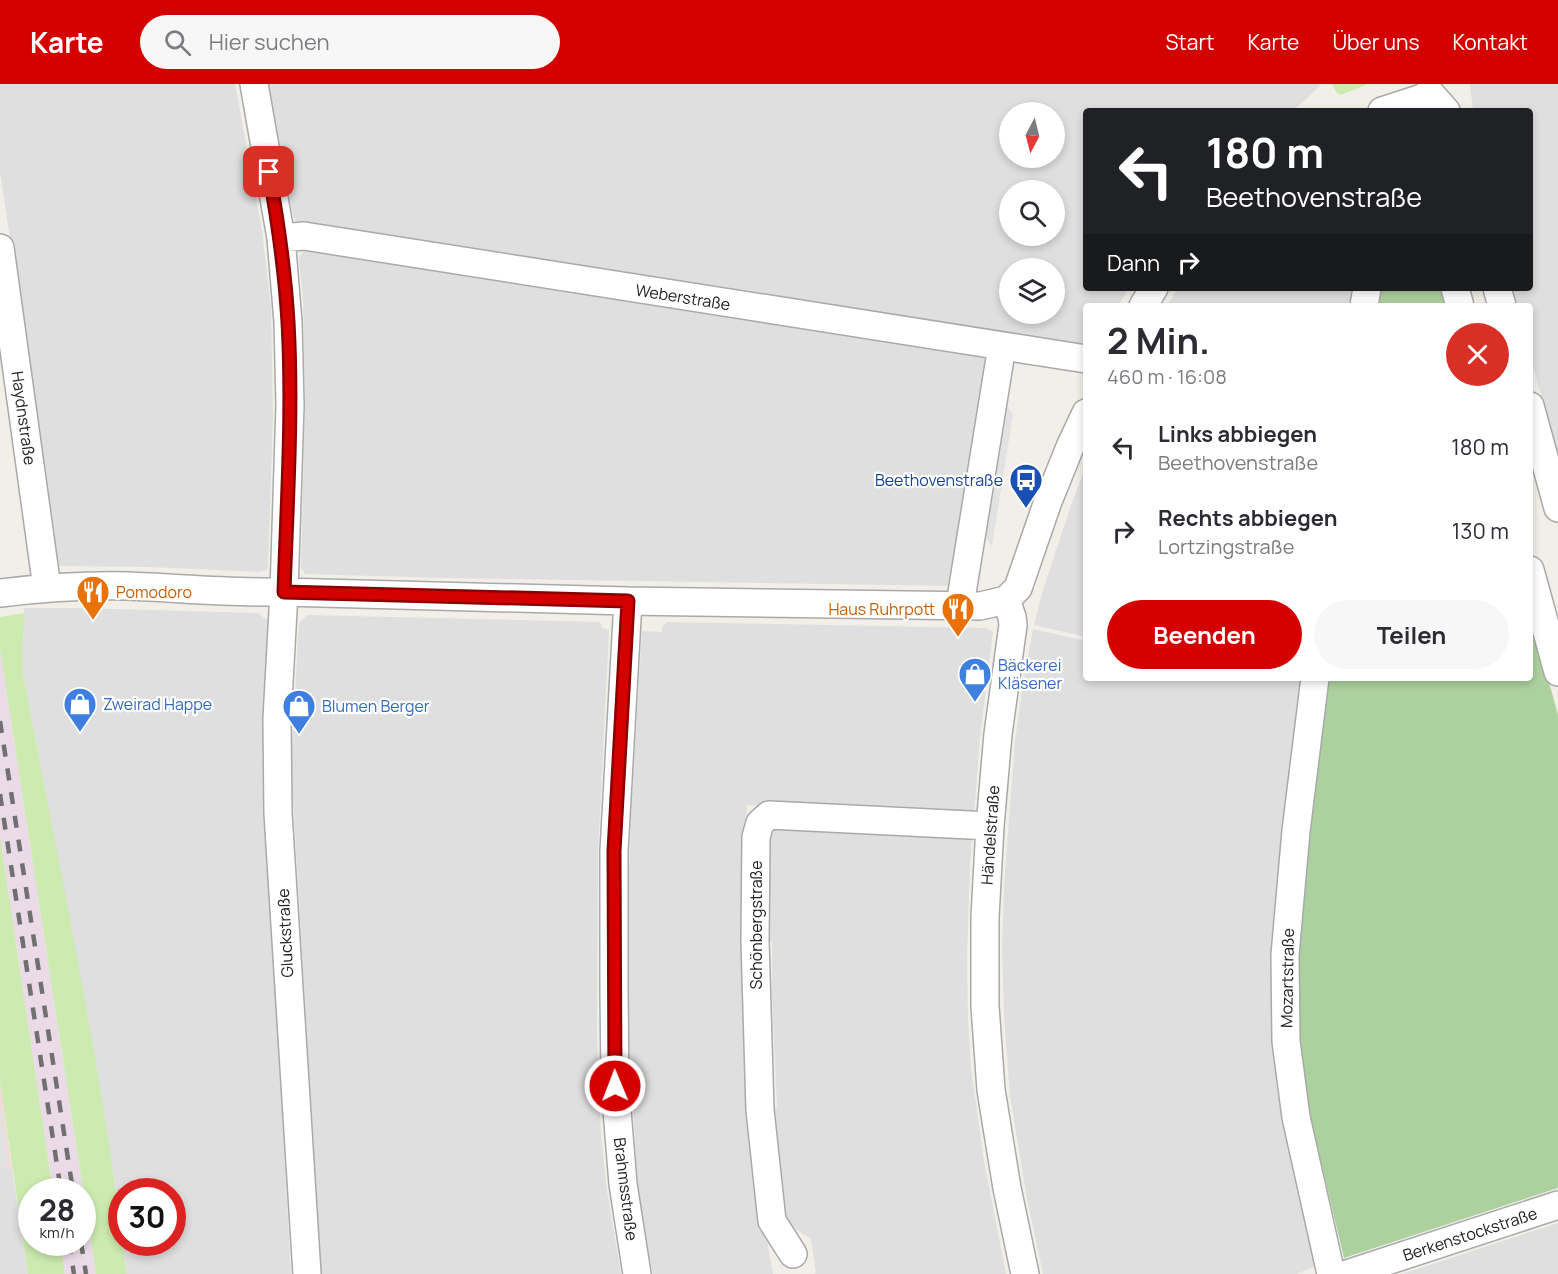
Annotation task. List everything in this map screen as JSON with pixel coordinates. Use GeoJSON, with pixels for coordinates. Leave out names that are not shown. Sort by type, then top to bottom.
{"type":"FeatureCollection","features":[{"type":"Feature","properties":{"kind":"street","name":"Gluckstraße"},"geometry":{"type":"LineString","coordinates":[[254,84],[281,238],[288,322],[290,405],[277,719],[278,813],[307,1274]]}},
{"type":"Feature","properties":{"kind":"street"},"geometry":{"type":"LineString","coordinates":[[1391,108],[1422,98],[1435,100]]}},
{"type":"Feature","properties":{"kind":"street","name":"Weberstraße"},"geometry":{"type":"LineString","coordinates":[[281,238],[304,237],[1083,359]]}},
{"type":"Feature","properties":{"kind":"street","name":"Haydnstraße"},"geometry":{"type":"LineString","coordinates":[[0,248],[47,588]]}},
{"type":"Feature","properties":{"kind":"street"},"geometry":{"type":"LineString","coordinates":[[960,605],[1002,346]]}},
{"type":"Feature","properties":{"kind":"street"},"geometry":{"type":"LineString","coordinates":[[1533,417],[1558,508]]}},
{"type":"Feature","properties":{"kind":"street"},"geometry":{"type":"LineString","coordinates":[[6,593],[47,588],[127,586],[244,593],[980,606],[1006,600],[1018,588],[1052,491],[1083,419]]}},
{"type":"Feature","properties":{"kind":"street"},"geometry":{"type":"LineString","coordinates":[[1533,581],[1558,672]]}},
{"type":"Feature","properties":{"kind":"street","name":"Händelstraße"},"geometry":{"type":"LineString","coordinates":[[1006,600],[1013,625],[998,734],[990,826],[985,917],[985,1006],[991,1090],[1007,1188],[1025,1274]]}},
{"type":"Feature","properties":{"kind":"street","name":"Brahmsstraße"},"geometry":{"type":"LineString","coordinates":[[628,601],[614,851],[615,1086],[623,1184],[637,1274]]}},
{"type":"Feature","properties":{"kind":"street","name":"Mozartstraße"},"geometry":{"type":"LineString","coordinates":[[1315,681],[1296,831],[1285,955],[1286,1041],[1296,1117],[1331,1274]]}},
{"type":"Feature","properties":{"kind":"street","name":"Schönbergstraße"},"geometry":{"type":"LineString","coordinates":[[793,1254],[772,1221],[760,1110],[755,941],[756,837],[760,823],[769,815],[990,826]]}},
{"type":"Feature","properties":{"kind":"street","name":"Berkenstockstraße"},"geometry":{"type":"LineString","coordinates":[[1347,1274],[1558,1205]]}},
{"type":"Feature","properties":{"kind":"shaded area"},"geometry":{"type":"Polygon","coordinates":[[[0,84],[235,84],[262,230],[271,308],[273,416],[268,567],[266,570],[260,572],[59,566],[0,172],[0,84]]]}},
{"type":"Feature","properties":{"kind":"shaded area"},"geometry":{"type":"Polygon","coordinates":[[[268,84],[1319,84],[1320,86],[1296,108],[1083,108],[1083,291],[1127,291],[1120,303],[1083,303],[1083,344],[1080,345],[299,223],[293,215],[268,84]]]}},
{"type":"Feature","properties":{"kind":"shaded area"},"geometry":{"type":"Polygon","coordinates":[[[1470,84],[1558,84],[1558,458],[1533,366],[1533,303],[1516,303],[1513,291],[1533,291],[1533,108],[1473,108],[1470,84]]]}},
{"type":"Feature","properties":{"kind":"shaded area"},"geometry":{"type":"Polygon","coordinates":[[[306,250],[983,357],[988,362],[956,586],[305,574],[301,568],[305,400],[303,300],[299,259],[306,250]]]}},
{"type":"Feature","properties":{"kind":"shaded area"},"geometry":{"type":"Polygon","coordinates":[[[1176,291],[1354,291],[1352,303],[1169,303],[1176,291]]]}},
{"type":"Feature","properties":{"kind":"shaded area"},"geometry":{"type":"Polygon","coordinates":[[[1000,397],[1013,414],[992,546],[978,529],[1000,397]]]}},
{"type":"Feature","properties":{"kind":"shaded area"},"geometry":{"type":"Polygon","coordinates":[[[1083,473],[1083,636],[1034,625],[1083,473]]]}},
{"type":"Feature","properties":{"kind":"shaded area"},"geometry":{"type":"Polygon","coordinates":[[[23,608],[257,613],[269,621],[263,768],[291,1274],[126,1274],[124,1256],[186,1256],[186,1178],[114,1178],[87,1015],[23,673],[25,613],[23,608]]]}},
{"type":"Feature","properties":{"kind":"shaded area"},"geometry":{"type":"Polygon","coordinates":[[[307,615],[600,622],[602,628],[609,630],[598,852],[597,1039],[601,1134],[607,1191],[621,1274],[321,1274],[291,766],[299,623],[307,615]]]}},
{"type":"Feature","properties":{"kind":"shaded area"},"geometry":{"type":"Polygon","coordinates":[[[667,622],[986,628],[993,632],[980,738],[974,816],[747,805],[745,938],[756,1175],[773,1274],[653,1274],[643,1227],[637,1177],[629,1038],[628,905],[631,813],[642,631],[662,632],[667,622]]]}},
{"type":"Feature","properties":{"kind":"shaded area"},"geometry":{"type":"Polygon","coordinates":[[[1033,629],[1083,640],[1083,681],[1302,681],[1274,909],[1273,1040],[1277,1090],[1316,1263],[1314,1267],[1296,1274],[1043,1274],[1027,1199],[1010,1096],[1004,1015],[1002,948],[1004,885],[1015,741],[1033,629]]]}},
{"type":"Feature","properties":{"kind":"shaded area"},"geometry":{"type":"Polygon","coordinates":[[[0,649],[81,1178],[51,1178],[0,836],[0,649]]]}},
{"type":"Feature","properties":{"kind":"shaded area"},"geometry":{"type":"Polygon","coordinates":[[[775,828],[972,836],[967,958],[971,1068],[984,1161],[1006,1274],[813,1274],[816,1273],[811,1239],[781,1220],[768,1109],[777,1108],[772,942],[763,941],[766,836],[775,828]]]}},
{"type":"Feature","properties":{"kind":"shaded area"},"geometry":{"type":"Polygon","coordinates":[[[0,1082],[12,1169],[0,1167],[0,1082]]]}},
{"type":"Feature","properties":{"kind":"shaded area"},"geometry":{"type":"Polygon","coordinates":[[[0,1105],[9,1166],[0,1165],[0,1105]]]}},
{"type":"Feature","properties":{"kind":"shaded area"},"geometry":{"type":"Polygon","coordinates":[[[0,1167],[12,1169],[18,1208],[18,1256],[25,1256],[28,1274],[0,1274],[0,1167]]]}},
{"type":"Feature","properties":{"kind":"shaded area"},"geometry":{"type":"Polygon","coordinates":[[[1558,1223],[1558,1274],[1402,1274],[1558,1223]]]}},
{"type":"Feature","properties":{"kind":"shaded area"},"geometry":{"type":"Polygon","coordinates":[[[62,1256],[93,1256],[96,1274],[65,1274],[62,1256]]]}},
{"type":"Feature","properties":{"kind":"green space"},"geometry":{"type":"Polygon","coordinates":[[[1332,84],[1368,84],[1341,95],[1336,92],[1332,84]]]}},
{"type":"Feature","properties":{"kind":"green space"},"geometry":{"type":"Polygon","coordinates":[[[1375,291],[1442,291],[1444,303],[1373,303],[1375,291]]]}},
{"type":"Feature","properties":{"kind":"green space"},"geometry":{"type":"Polygon","coordinates":[[[25,613],[23,673],[66,898],[114,1178],[108,1178],[108,1256],[124,1256],[126,1274],[96,1274],[93,1256],[96,1256],[96,1178],[81,1178],[0,649],[0,617],[25,613]]]}},
{"type":"Feature","properties":{"kind":"green space"},"geometry":{"type":"Polygon","coordinates":[[[1533,624],[1558,715],[1558,1188],[1344,1258],[1309,1112],[1298,1040],[1298,951],[1307,834],[1324,681],[1533,681],[1533,624]]]}},
{"type":"Feature","properties":{"kind":"green space"},"geometry":{"type":"Polygon","coordinates":[[[0,836],[51,1178],[18,1178],[18,1205],[0,1082],[0,836]]]}},
{"type":"Feature","properties":{"kind":"green space"},"geometry":{"type":"Polygon","coordinates":[[[25,1256],[62,1256],[65,1274],[28,1274],[25,1256]]]}},
{"type":"Feature","properties":{"kind":"railway"},"geometry":{"type":"LineString","coordinates":[[0,721],[71,1178]]}},
{"type":"Feature","properties":{"kind":"railway"},"geometry":{"type":"LineString","coordinates":[[0,794],[59,1178]]}},
{"type":"Feature","properties":{"kind":"railway"},"geometry":{"type":"LineString","coordinates":[[71,1256],[74,1274]]}},
{"type":"Feature","properties":{"kind":"railway"},"geometry":{"type":"LineString","coordinates":[[83,1256],[86,1274]]}},
{"type":"Feature","properties":{"kind":"place","name":"Beethovenstraße"},"geometry":{"type":"Point","coordinates":[1026,509]}},
{"type":"Feature","properties":{"kind":"place","name":"Pomodoro"},"geometry":{"type":"Point","coordinates":[93,621]}},
{"type":"Feature","properties":{"kind":"place","name":"Haus Ruhrpott"},"geometry":{"type":"Point","coordinates":[958,638]}},
{"type":"Feature","properties":{"kind":"place","name":"Bäckerei Kläsener"},"geometry":{"type":"Point","coordinates":[975,703]}},
{"type":"Feature","properties":{"kind":"place","name":"Zweirad Happe"},"geometry":{"type":"Point","coordinates":[80,733]}},
{"type":"Feature","properties":{"kind":"place","name":"Blumen Berger"},"geometry":{"type":"Point","coordinates":[299,735]}},
{"type":"Feature","properties":{"kind":"route"},"geometry":{"type":"LineString","coordinates":[[269,172],[281,238],[288,322],[290,405],[284,592],[628,601],[614,851],[615,1086]]}}]}
